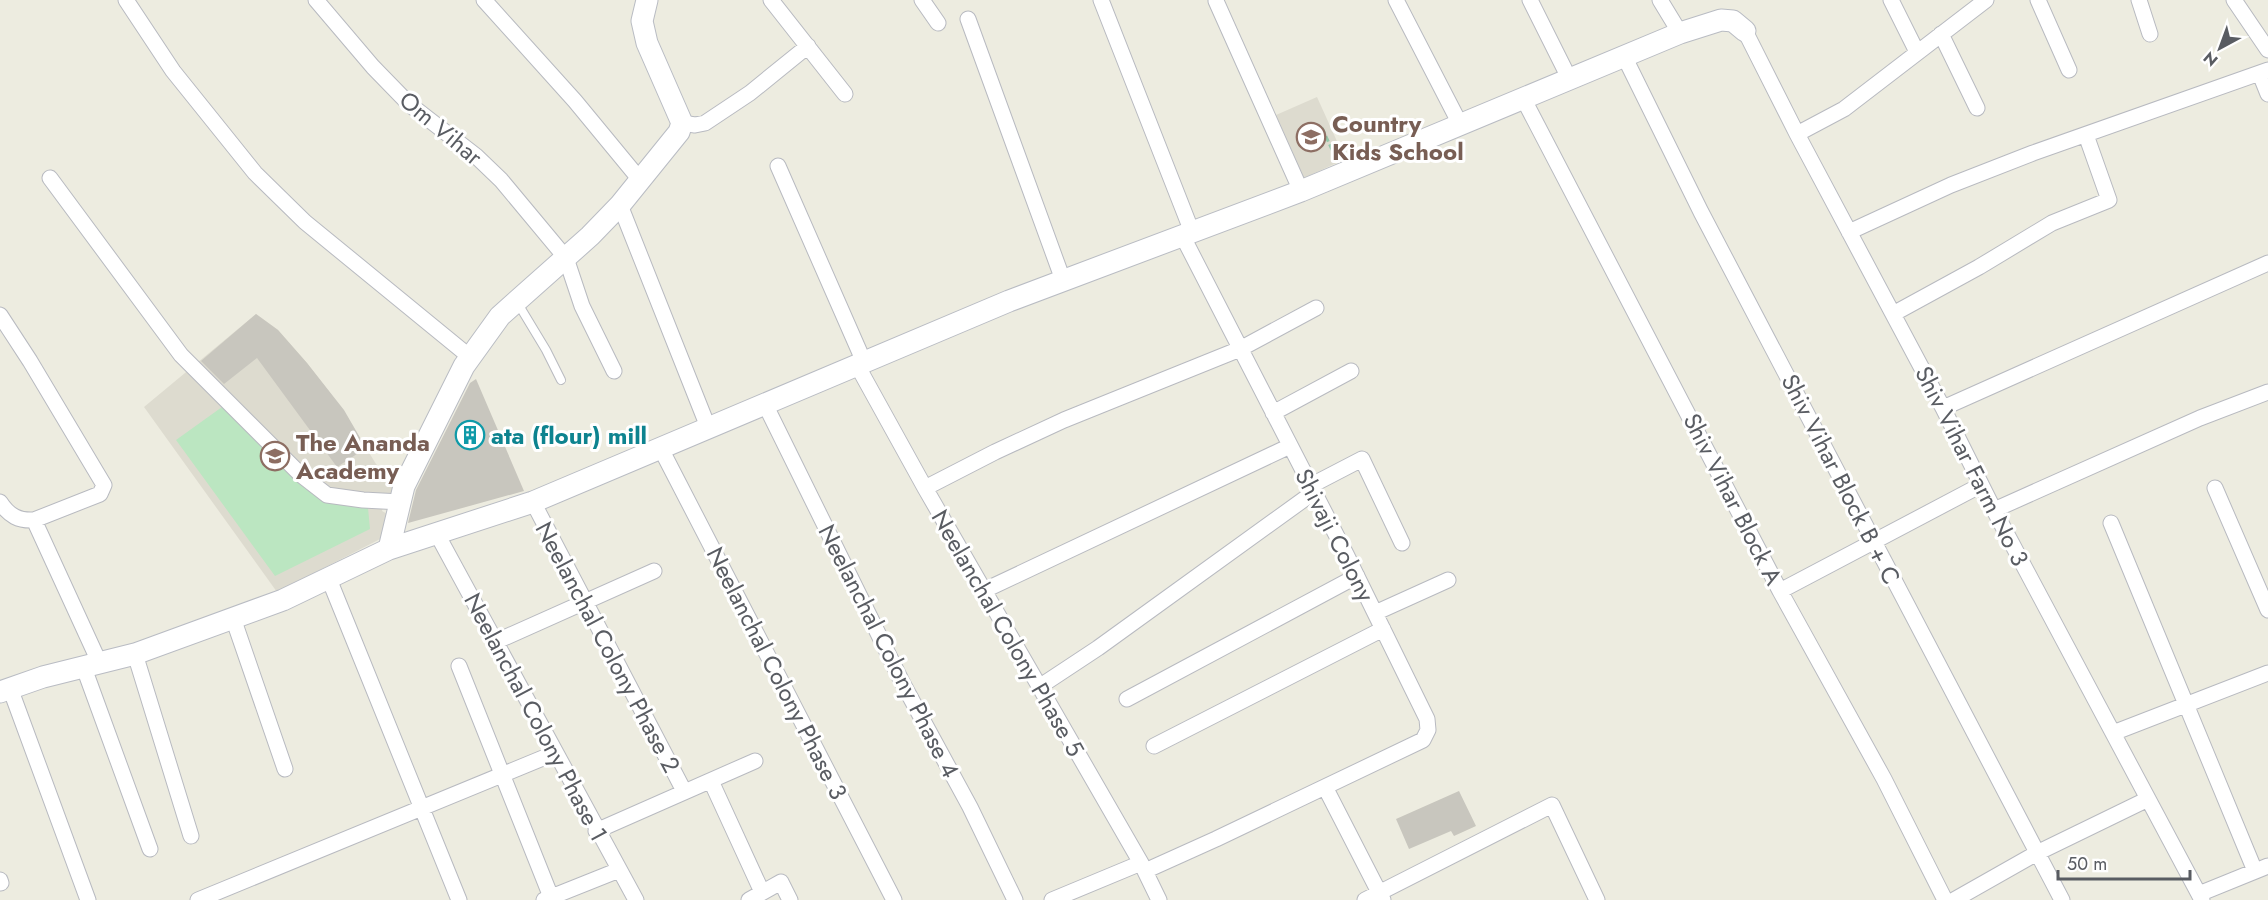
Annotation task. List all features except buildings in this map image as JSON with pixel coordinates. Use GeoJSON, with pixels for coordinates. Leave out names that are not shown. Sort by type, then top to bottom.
{"type":"FeatureCollection","features":[{"type":"Feature","properties":{"kind":"street"},"geometry":{"type":"LineString","coordinates":[[126,0],[173,71],[255,172],[305,222],[470,357]]}},
{"type":"Feature","properties":{"kind":"street","name":"Om Vihar"},"geometry":{"type":"LineString","coordinates":[[316,0],[373,67],[410,104],[476,156],[501,180],[566,258]]}},
{"type":"Feature","properties":{"kind":"street"},"geometry":{"type":"LineString","coordinates":[[484,0],[601,131],[641,181]]}},
{"type":"Feature","properties":{"kind":"street"},"geometry":{"type":"LineString","coordinates":[[389,549],[404,486],[470,357],[500,316],[566,258],[620,205],[680,132],[682,123],[647,43],[642,21],[647,0]]}},
{"type":"Feature","properties":{"kind":"street"},"geometry":{"type":"LineString","coordinates":[[771,0],[845,94]]}},
{"type":"Feature","properties":{"kind":"street"},"geometry":{"type":"LineString","coordinates":[[922,0],[938,22]]}},
{"type":"Feature","properties":{"kind":"street","name":"Shivaji Colony"},"geometry":{"type":"LineString","coordinates":[[1101,0],[1187,234],[1240,349],[1357,576],[1427,719],[1428,730],[1423,740],[1325,787]]}},
{"type":"Feature","properties":{"kind":"street"},"geometry":{"type":"LineString","coordinates":[[1396,0],[1460,124]]}},
{"type":"Feature","properties":{"kind":"street"},"geometry":{"type":"LineString","coordinates":[[1530,0],[1569,78]]}},
{"type":"Feature","properties":{"kind":"street"},"geometry":{"type":"LineString","coordinates":[[1660,0],[1680,33]]}},
{"type":"Feature","properties":{"kind":"street"},"geometry":{"type":"LineString","coordinates":[[1891,0],[1917,52]]}},
{"type":"Feature","properties":{"kind":"street"},"geometry":{"type":"LineString","coordinates":[[1797,134],[1844,109],[1986,0]]}},
{"type":"Feature","properties":{"kind":"street"},"geometry":{"type":"LineString","coordinates":[[2038,0],[2069,70]]}},
{"type":"Feature","properties":{"kind":"street"},"geometry":{"type":"LineString","coordinates":[[2139,0],[2150,34]]}},
{"type":"Feature","properties":{"kind":"street"},"geometry":{"type":"LineString","coordinates":[[2235,0],[2268,50]]}},
{"type":"Feature","properties":{"kind":"street"},"geometry":{"type":"LineString","coordinates":[[1216,1],[1301,191]]}},
{"type":"Feature","properties":{"kind":"street"},"geometry":{"type":"LineString","coordinates":[[968,18],[1063,280]]}},
{"type":"Feature","properties":{"kind":"street"},"geometry":{"type":"LineString","coordinates":[[88,900],[5,690],[43,677],[135,654],[283,600],[389,549],[532,502],[764,402],[1063,280],[1301,191],[1680,33],[1721,20],[1732,21],[1745,31]]}},
{"type":"Feature","properties":{"kind":"street","name":"Shiv Vihar Farm No 3"},"geometry":{"type":"LineString","coordinates":[[1745,31],[1994,510],[2200,897]]}},
{"type":"Feature","properties":{"kind":"street"},"geometry":{"type":"LineString","coordinates":[[1941,34],[1977,108]]}},
{"type":"Feature","properties":{"kind":"street"},"geometry":{"type":"LineString","coordinates":[[682,123],[695,125],[705,123],[750,93],[808,46]]}},
{"type":"Feature","properties":{"kind":"street","name":"Shiv Vihar Block B + C"},"geometry":{"type":"LineString","coordinates":[[1624,56],[1701,212],[2062,900]]}},
{"type":"Feature","properties":{"kind":"street"},"geometry":{"type":"LineString","coordinates":[[1849,232],[1952,185],[2033,153],[2264,72],[2268,94]]}},
{"type":"Feature","properties":{"kind":"street","name":"Shiv Vihar Block A"},"geometry":{"type":"LineString","coordinates":[[1523,98],[1780,591],[1884,779],[1945,900]]}},
{"type":"Feature","properties":{"kind":"street"},"geometry":{"type":"LineString","coordinates":[[1893,314],[1979,267],[2052,223],[2109,200],[2086,135]]}},
{"type":"Feature","properties":{"kind":"street","name":"Neelanchal Colony Phase 5"},"geometry":{"type":"LineString","coordinates":[[778,166],[861,363],[925,488],[1143,867],[1159,900]]}},
{"type":"Feature","properties":{"kind":"street"},"geometry":{"type":"LineString","coordinates":[[50,178],[181,355],[300,474],[327,495],[401,502]]}},
{"type":"Feature","properties":{"kind":"street"},"geometry":{"type":"LineString","coordinates":[[620,205],[708,426]]}},
{"type":"Feature","properties":{"kind":"street"},"geometry":{"type":"LineString","coordinates":[[566,258],[582,306],[614,371]]}},
{"type":"Feature","properties":{"kind":"street"},"geometry":{"type":"LineString","coordinates":[[1943,408],[2268,263]]}},
{"type":"Feature","properties":{"kind":"street"},"geometry":{"type":"LineString","coordinates":[[925,488],[994,452],[1064,420],[1240,349],[1316,309]]}},
{"type":"Feature","properties":{"kind":"street"},"geometry":{"type":"LineString","coordinates":[[0,315],[104,485],[100,494],[34,520],[20,521],[5,511],[0,502]]}},
{"type":"Feature","properties":{"kind":"street"},"geometry":{"type":"LineString","coordinates":[[1273,413],[1351,371]]}},
{"type":"Feature","properties":{"kind":"street"},"geometry":{"type":"LineString","coordinates":[[1994,510],[2200,418],[2268,392]]}},
{"type":"Feature","properties":{"kind":"street","name":"Neelanchal Colony Phase 4"},"geometry":{"type":"LineString","coordinates":[[764,402],[897,671],[970,807],[1015,900]]}},
{"type":"Feature","properties":{"kind":"street"},"geometry":{"type":"LineString","coordinates":[[985,590],[1290,446]]}},
{"type":"Feature","properties":{"kind":"street","name":"Neelanchal Colony Phase 3"},"geometry":{"type":"LineString","coordinates":[[660,447],[894,900]]}},
{"type":"Feature","properties":{"kind":"street"},"geometry":{"type":"LineString","coordinates":[[1039,687],[1098,648],[1312,489],[1362,459],[1402,543]]}},
{"type":"Feature","properties":{"kind":"street"},"geometry":{"type":"LineString","coordinates":[[1780,591],[1981,485]]}},
{"type":"Feature","properties":{"kind":"street"},"geometry":{"type":"LineString","coordinates":[[2215,488],[2268,610]]}},
{"type":"Feature","properties":{"kind":"street","name":"Neelanchal Colony Phase 2"},"geometry":{"type":"LineString","coordinates":[[532,502],[684,791]]}},
{"type":"Feature","properties":{"kind":"street"},"geometry":{"type":"LineString","coordinates":[[34,520],[92,666],[150,849]]}},
{"type":"Feature","properties":{"kind":"street"},"geometry":{"type":"LineString","coordinates":[[2111,523],[2185,705],[2261,869],[2200,897]]}},
{"type":"Feature","properties":{"kind":"street","name":"Neelanchal Colony Phase 1"},"geometry":{"type":"LineString","coordinates":[[437,534],[596,831],[636,900]]}},
{"type":"Feature","properties":{"kind":"street"},"geometry":{"type":"LineString","coordinates":[[495,642],[654,571]]}},
{"type":"Feature","properties":{"kind":"street"},"geometry":{"type":"LineString","coordinates":[[1127,699],[1357,576]]}},
{"type":"Feature","properties":{"kind":"street"},"geometry":{"type":"LineString","coordinates":[[328,579],[459,900]]}},
{"type":"Feature","properties":{"kind":"street"},"geometry":{"type":"LineString","coordinates":[[1375,613],[1448,580]]}},
{"type":"Feature","properties":{"kind":"street"},"geometry":{"type":"LineString","coordinates":[[233,618],[285,769]]}},
{"type":"Feature","properties":{"kind":"street"},"geometry":{"type":"LineString","coordinates":[[1154,746],[1383,629]]}},
{"type":"Feature","properties":{"kind":"street"},"geometry":{"type":"LineString","coordinates":[[135,654],[191,836]]}},
{"type":"Feature","properties":{"kind":"street"},"geometry":{"type":"LineString","coordinates":[[459,666],[555,898],[619,870]]}},
{"type":"Feature","properties":{"kind":"street"},"geometry":{"type":"LineString","coordinates":[[2113,733],[2268,673]]}},
{"type":"Feature","properties":{"kind":"street"},"geometry":{"type":"LineString","coordinates":[[198,900],[555,753]]}},
{"type":"Feature","properties":{"kind":"street"},"geometry":{"type":"LineString","coordinates":[[596,831],[755,761]]}},
{"type":"Feature","properties":{"kind":"street"},"geometry":{"type":"LineString","coordinates":[[711,781],[755,896],[782,882],[790,900]]}},
{"type":"Feature","properties":{"kind":"street"},"geometry":{"type":"LineString","coordinates":[[1052,900],[1216,839],[1325,787],[1381,897]]}},
{"type":"Feature","properties":{"kind":"street"},"geometry":{"type":"LineString","coordinates":[[1954,900],[2037,853],[2148,799]]}},
{"type":"Feature","properties":{"kind":"street"},"geometry":{"type":"LineString","coordinates":[[1365,900],[1381,897],[1552,805],[1597,900]]}},
{"type":"Feature","properties":{"kind":"lane"},"geometry":{"type":"LineString","coordinates":[[516,301],[546,350],[561,380]]}},
{"type":"Feature","properties":{"kind":"path"},"geometry":{"type":"LineString","coordinates":[[1322,128],[1343,174]]}},
{"type":"Feature","properties":{"kind":"shaded area","name":"Country Kids School"},"geometry":{"type":"Polygon","coordinates":[[[1317,97],[1345,159],[1304,178],[1276,115],[1317,97]]]}},
{"type":"Feature","properties":{"kind":"shaded area","name":"The Ananda Academy"},"geometry":{"type":"Polygon","coordinates":[[[256,314],[278,330],[307,363],[343,410],[376,464],[397,484],[394,493],[385,501],[382,511],[389,515],[384,537],[277,592],[144,407],[256,314]]]}},
{"type":"Feature","properties":{"kind":"green space"},"geometry":{"type":"Polygon","coordinates":[[[229,402],[305,488],[324,500],[368,508],[370,529],[275,576],[176,440],[229,402]]]}},
{"type":"Feature","properties":{"kind":"place","name":"Country Kids School"},"geometry":{"type":"Point","coordinates":[1311,137]}},
{"type":"Feature","properties":{"kind":"place","name":"ata (flour) mill"},"geometry":{"type":"Point","coordinates":[470,435]}},
{"type":"Feature","properties":{"kind":"place","name":"The Ananda Academy"},"geometry":{"type":"Point","coordinates":[275,456]}}]}
